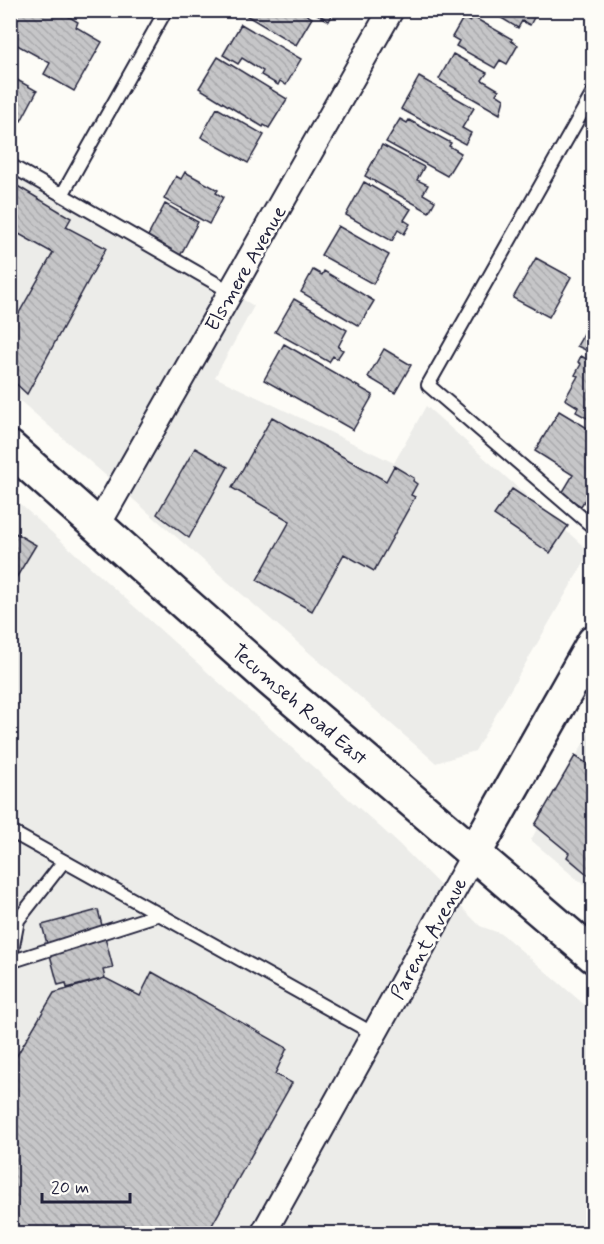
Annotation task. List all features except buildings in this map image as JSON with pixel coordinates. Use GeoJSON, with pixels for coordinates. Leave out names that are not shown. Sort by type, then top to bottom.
{"type":"FeatureCollection","features":[{"type":"Feature","properties":{"kind":"main road","name":"Tecumseh Road East"},"geometry":{"type":"LineString","coordinates":[[10,448],[280,687],[594,956]]}},
{"type":"Feature","properties":{"kind":"main road","name":"Parent Avenue"},"geometry":{"type":"LineString","coordinates":[[474,854],[583,685],[594,642]]}},
{"type":"Feature","properties":{"kind":"street","name":"Elsmere Avenue"},"geometry":{"type":"LineString","coordinates":[[98,525],[391,10]]}},
{"type":"Feature","properties":{"kind":"street","name":"Parent Avenue"},"geometry":{"type":"LineString","coordinates":[[263,1233],[474,854]]}},
{"type":"Feature","properties":{"kind":"lane"},"geometry":{"type":"LineString","coordinates":[[62,195],[166,10]]}},
{"type":"Feature","properties":{"kind":"lane"},"geometry":{"type":"LineString","coordinates":[[594,91],[428,386],[594,528]]}},
{"type":"Feature","properties":{"kind":"lane"},"geometry":{"type":"LineString","coordinates":[[10,165],[231,292]]}},
{"type":"Feature","properties":{"kind":"lane"},"geometry":{"type":"LineString","coordinates":[[10,831],[374,1034]]}},
{"type":"Feature","properties":{"kind":"lane"},"geometry":{"type":"LineString","coordinates":[[64,861],[18,920],[10,962],[160,914]]}},
{"type":"Feature","properties":{"kind":"shaded area"},"geometry":{"type":"Polygon","coordinates":[[[11,165],[254,306],[215,377],[394,463],[426,406],[590,552],[475,751],[436,763],[11,393],[11,165]]]}},
{"type":"Feature","properties":{"kind":"shaded area"},"geometry":{"type":"Polygon","coordinates":[[[10,495],[399,844],[480,926],[502,934],[593,1012],[593,1233],[11,1233],[10,495]]]}},
{"type":"Feature","properties":{"kind":"shaded area"},"geometry":{"type":"Polygon","coordinates":[[[593,725],[593,893],[531,840],[593,725]]]}}]}
